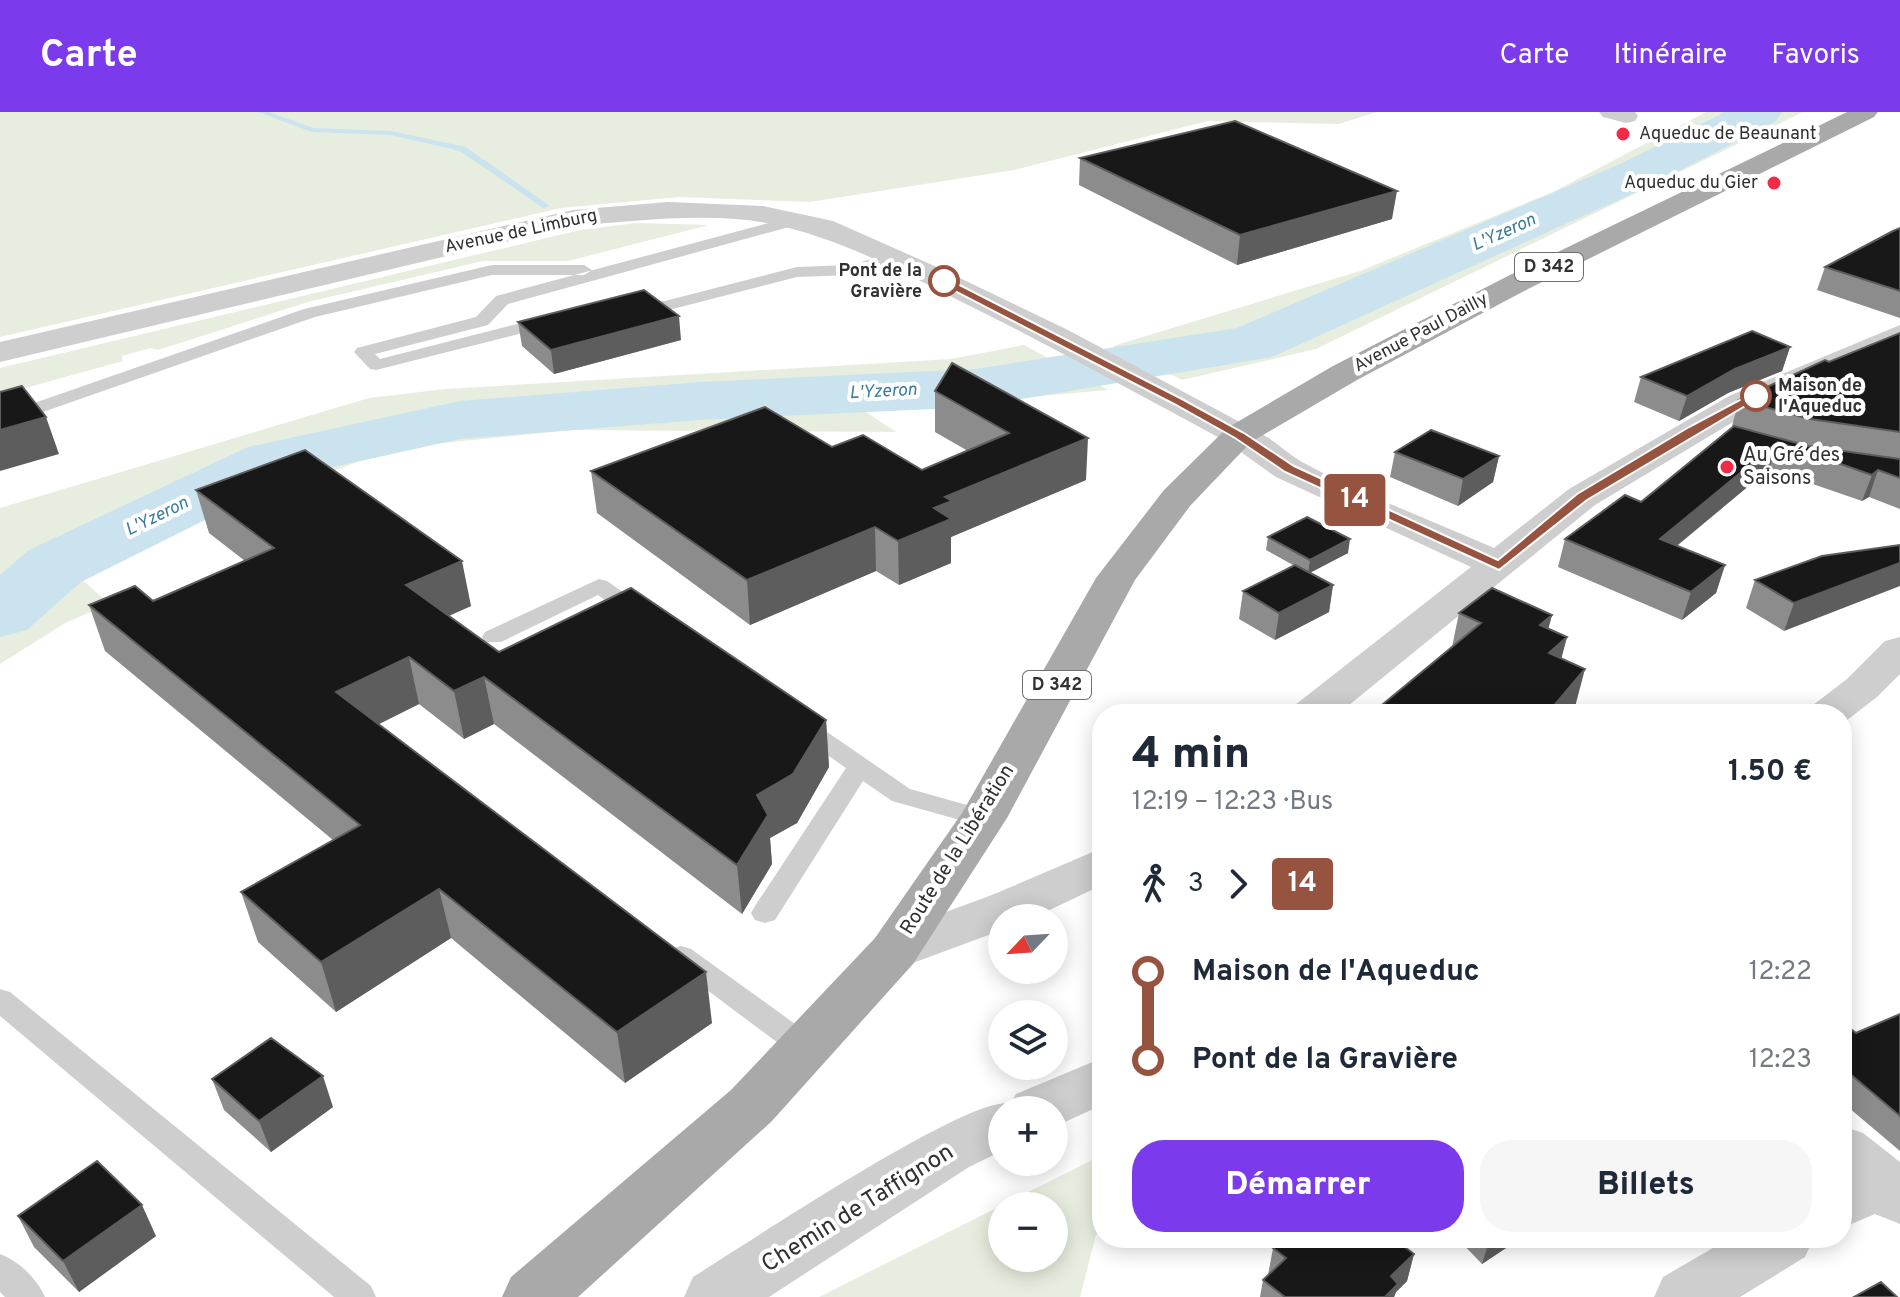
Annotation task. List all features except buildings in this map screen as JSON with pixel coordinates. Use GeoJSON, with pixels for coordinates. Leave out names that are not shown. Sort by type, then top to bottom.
{"type":"FeatureCollection","features":[{"type":"Feature","properties":{"kind":"main road","name":"Avenue Paul Dailly"},"geometry":{"type":"LineString","coordinates":[[1239,435],[1345,373],[1491,296],[1866,112]]}},
{"type":"Feature","properties":{"kind":"main road","name":"Route de la Libération"},"geometry":{"type":"LineString","coordinates":[[534,1297],[751,1106],[894,951],[983,818],[1116,578],[1177,498],[1239,435]]}},
{"type":"Feature","properties":{"kind":"street","name":"Avenue de Limburg"},"geometry":{"type":"LineString","coordinates":[[0,352],[573,218],[668,210],[763,214],[823,227],[894,258],[1159,391],[1239,435],[1289,469],[1499,565]]}},
{"type":"Feature","properties":{"kind":"street"},"geometry":{"type":"LineString","coordinates":[[1324,704],[1582,497],[1741,403],[1900,334]]}},
{"type":"Feature","properties":{"kind":"street"},"geometry":{"type":"LineString","coordinates":[[1693,430],[1742,443]]}},
{"type":"Feature","properties":{"kind":"street"},"geometry":{"type":"LineString","coordinates":[[1842,704],[1900,650]]}},
{"type":"Feature","properties":{"kind":"street","name":"Route de la Libération"},"geometry":{"type":"LineString","coordinates":[[894,951],[1010,908],[1092,870]]}},
{"type":"Feature","properties":{"kind":"street"},"geometry":{"type":"LineString","coordinates":[[1067,1096],[1092,1085]]}},
{"type":"Feature","properties":{"kind":"street","name":"Chemin de Taffignon"},"geometry":{"type":"LineString","coordinates":[[716,1297],[948,1150],[988,1131]]}},
{"type":"Feature","properties":{"kind":"street"},"geometry":{"type":"LineString","coordinates":[[1686,1297],[1767,1248]]}},
{"type":"Feature","properties":{"kind":"lane"},"geometry":{"type":"LineString","coordinates":[[0,421],[310,313],[492,270],[607,271],[795,221]]}},
{"type":"Feature","properties":{"kind":"lane"},"geometry":{"type":"LineString","coordinates":[[617,304],[665,306],[797,272],[851,270],[894,258]]}},
{"type":"Feature","properties":{"kind":"lane"},"geometry":{"type":"LineString","coordinates":[[572,315],[376,365],[363,352],[482,321],[502,300],[600,276],[607,271]]}},
{"type":"Feature","properties":{"kind":"lane"},"geometry":{"type":"LineString","coordinates":[[493,637],[599,586],[664,631]]}},
{"type":"Feature","properties":{"kind":"lane"},"geometry":{"type":"LineString","coordinates":[[782,712],[901,795],[983,818]]}},
{"type":"Feature","properties":{"kind":"lane"},"geometry":{"type":"LineString","coordinates":[[765,913],[860,766]]}},
{"type":"Feature","properties":{"kind":"lane"},"geometry":{"type":"LineString","coordinates":[[659,940],[805,1047]]}},
{"type":"Feature","properties":{"kind":"lane"},"geometry":{"type":"LineString","coordinates":[[0,1000],[359,1297]]}},
{"type":"Feature","properties":{"kind":"lane"},"geometry":{"type":"LineString","coordinates":[[0,1269],[28,1297]]}},
{"type":"Feature","properties":{"kind":"green space"},"geometry":{"type":"Polygon","coordinates":[[[0,112],[1377,112],[1339,124],[1208,121],[1014,170],[810,202],[679,197],[561,208],[0,337],[0,112]]]}},
{"type":"Feature","properties":{"kind":"green space"},"geometry":{"type":"Polygon","coordinates":[[[1706,112],[1803,112],[1316,349],[1182,380],[1113,346],[1360,271],[1553,192],[1706,112]]]}},
{"type":"Feature","properties":{"kind":"green space"},"geometry":{"type":"Polygon","coordinates":[[[636,223],[709,225],[568,261],[483,261],[308,302],[158,350],[150,348],[122,356],[123,361],[0,395],[0,368],[580,230],[636,223]]]}},
{"type":"Feature","properties":{"kind":"green space"},"geometry":{"type":"Polygon","coordinates":[[[1024,345],[1108,390],[866,412],[896,432],[571,430],[394,448],[72,571],[110,604],[67,622],[0,664],[0,508],[369,398],[445,389],[951,359],[1024,345]]]}},
{"type":"Feature","properties":{"kind":"green space"},"geometry":{"type":"Polygon","coordinates":[[[1092,1160],[1093,1248],[1080,1297],[819,1297],[988,1212],[988,1272],[1068,1272],[1068,1192],[1028,1192],[1060,1176],[1068,1176],[1068,1172],[1092,1160]]]}},
{"type":"Feature","properties":{"kind":"waterway"},"geometry":{"type":"LineString","coordinates":[[262,112],[312,130],[391,133],[463,149],[546,206]]}},
{"type":"Feature","properties":{"kind":"waterway","name":"L'Yzeron"},"geometry":{"type":"LineString","coordinates":[[0,614],[55,566],[272,461],[460,420],[700,401],[975,388],[1251,344],[1639,173],[1760,112]]}},
{"type":"Feature","properties":{"kind":"bus line","name":"14"},"geometry":{"type":"LineString","coordinates":[[944,281],[1178,401],[1239,435],[1289,469],[1499,565],[1582,497],[1756,396]]}},
{"type":"Feature","properties":{"kind":"place","name":"Aqueduc de Beaunant"},"geometry":{"type":"Point","coordinates":[1623,134]}},
{"type":"Feature","properties":{"kind":"place","name":"Aqueduc du Gier"},"geometry":{"type":"Point","coordinates":[1774,183]}},
{"type":"Feature","properties":{"kind":"place","name":"Pont de la Gravière"},"geometry":{"type":"Point","coordinates":[944,281]}},
{"type":"Feature","properties":{"kind":"place","name":"Maison de l'Aqueduc"},"geometry":{"type":"Point","coordinates":[1756,396]}},
{"type":"Feature","properties":{"kind":"place","name":"Au Gré des Saisons"},"geometry":{"type":"Point","coordinates":[1727,467]}}]}
